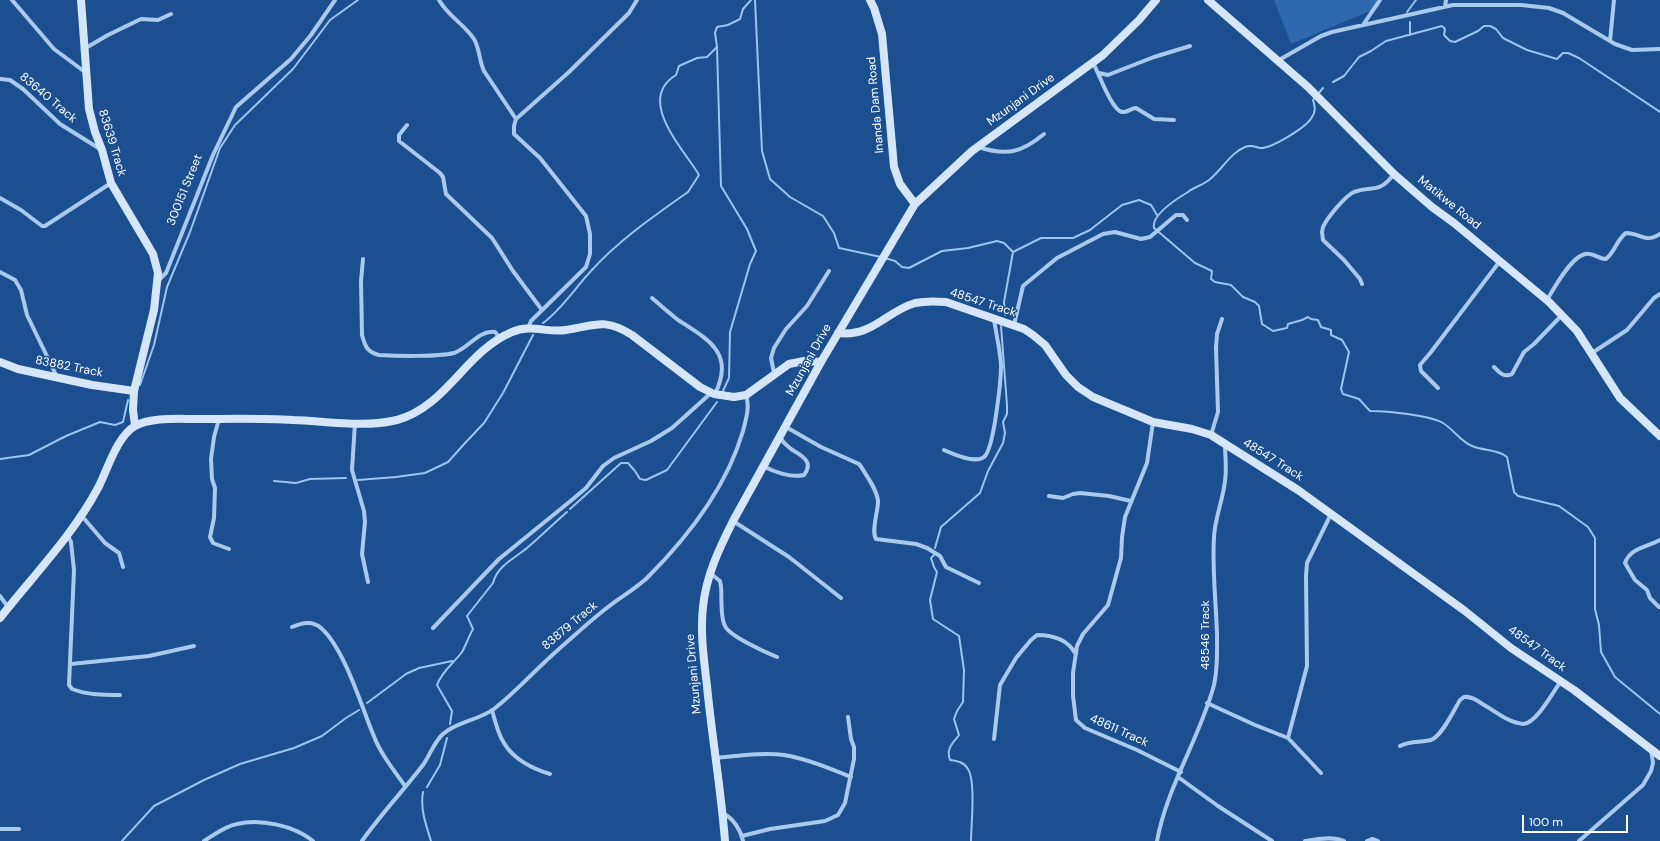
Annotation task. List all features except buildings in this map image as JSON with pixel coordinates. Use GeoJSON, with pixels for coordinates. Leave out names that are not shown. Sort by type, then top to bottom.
{"type":"FeatureCollection","features":[{"type":"Feature","properties":{"kind":"street"},"geometry":{"type":"LineString","coordinates":[[12,0],[54,49],[86,73]]}},
{"type":"Feature","properties":{"kind":"street","name":"83639 Track"},"geometry":{"type":"LineString","coordinates":[[81,0],[89,109],[111,182],[153,254],[158,273],[158,282]]}},
{"type":"Feature","properties":{"kind":"street","name":"300151 Street"},"geometry":{"type":"LineString","coordinates":[[135,426],[133,410],[134,391],[154,310],[158,282],[166,273],[213,154],[236,107],[291,59],[311,35],[335,0]]}},
{"type":"Feature","properties":{"kind":"street"},"geometry":{"type":"LineString","coordinates":[[438,0],[453,19],[470,33],[478,48],[484,71],[516,119]]}},
{"type":"Feature","properties":{"kind":"street"},"geometry":{"type":"LineString","coordinates":[[528,328],[531,321],[586,267],[590,254],[589,226],[586,216],[548,168],[532,150],[514,134],[516,119],[570,72],[629,13],[637,0]]}},
{"type":"Feature","properties":{"kind":"street","name":"Inanda Dam Road"},"geometry":{"type":"LineString","coordinates":[[870,0],[882,34],[894,167],[900,184],[915,204]]}},
{"type":"Feature","properties":{"kind":"street","name":"Mzunjani Drive"},"geometry":{"type":"LineString","coordinates":[[725,841],[702,635],[703,608],[710,572],[720,546],[821,362],[915,204],[978,147],[1093,63],[1123,36],[1156,0]]}},
{"type":"Feature","properties":{"kind":"street","name":"Matikwe Road"},"geometry":{"type":"LineString","coordinates":[[1208,0],[1330,107],[1394,174],[1562,314],[1577,331],[1620,398],[1660,436]]}},
{"type":"Feature","properties":{"kind":"street"},"geometry":{"type":"LineString","coordinates":[[1362,25],[1380,0]]}},
{"type":"Feature","properties":{"kind":"street"},"geometry":{"type":"LineString","coordinates":[[1445,7],[1446,0]]}},
{"type":"Feature","properties":{"kind":"street"},"geometry":{"type":"LineString","coordinates":[[1610,42],[1614,0]]}},
{"type":"Feature","properties":{"kind":"street"},"geometry":{"type":"LineString","coordinates":[[1278,60],[1321,36],[1332,32],[1453,5],[1488,4],[1549,8],[1563,12],[1610,42],[1632,50],[1660,49]]}},
{"type":"Feature","properties":{"kind":"street"},"geometry":{"type":"LineString","coordinates":[[84,49],[140,19],[158,20],[171,14]]}},
{"type":"Feature","properties":{"kind":"street"},"geometry":{"type":"LineString","coordinates":[[1099,73],[1108,75],[1154,57],[1190,46]]}},
{"type":"Feature","properties":{"kind":"street"},"geometry":{"type":"LineString","coordinates":[[1093,63],[1112,103],[1119,111],[1126,112],[1136,108],[1154,119],[1174,120]]}},
{"type":"Feature","properties":{"kind":"street","name":"83640 Track"},"geometry":{"type":"LineString","coordinates":[[0,79],[10,80],[23,89],[60,124],[102,150]]}},
{"type":"Feature","properties":{"kind":"street"},"geometry":{"type":"LineString","coordinates":[[407,125],[399,135],[399,141],[440,173],[443,177],[446,194],[492,238],[513,271],[542,310]]}},
{"type":"Feature","properties":{"kind":"street"},"geometry":{"type":"LineString","coordinates":[[978,147],[991,151],[1013,151],[1029,146],[1044,134]]}},
{"type":"Feature","properties":{"kind":"street"},"geometry":{"type":"LineString","coordinates":[[1362,284],[1360,279],[1344,260],[1323,240],[1323,227],[1348,196],[1355,192],[1385,185],[1394,174]]}},
{"type":"Feature","properties":{"kind":"street"},"geometry":{"type":"LineString","coordinates":[[0,198],[21,210],[42,226],[45,226],[111,182]]}},
{"type":"Feature","properties":{"kind":"street"},"geometry":{"type":"LineString","coordinates":[[1014,325],[1023,286],[1056,258],[1103,234],[1121,233],[1144,239],[1153,235],[1176,215],[1183,215],[1187,220]]}},
{"type":"Feature","properties":{"kind":"street"},"geometry":{"type":"LineString","coordinates":[[1547,300],[1569,267],[1583,254],[1589,253],[1601,259],[1606,259],[1613,253],[1621,237],[1626,233],[1648,239],[1660,234]]}},
{"type":"Feature","properties":{"kind":"street"},"geometry":{"type":"LineString","coordinates":[[363,259],[361,281],[362,335],[364,343],[369,351],[379,356],[445,354],[458,351],[489,331],[495,332],[500,338]]}},
{"type":"Feature","properties":{"kind":"street"},"geometry":{"type":"LineString","coordinates":[[1438,388],[1421,371],[1420,365],[1500,261]]}},
{"type":"Feature","properties":{"kind":"street"},"geometry":{"type":"LineString","coordinates":[[774,373],[771,358],[774,348],[786,329],[807,306],[829,271]]}},
{"type":"Feature","properties":{"kind":"street"},"geometry":{"type":"LineString","coordinates":[[0,272],[15,280],[21,290],[27,314],[56,377]]}},
{"type":"Feature","properties":{"kind":"street"},"geometry":{"type":"LineString","coordinates":[[1592,353],[1628,330],[1654,298],[1660,294]]}},
{"type":"Feature","properties":{"kind":"street"},"geometry":{"type":"LineString","coordinates":[[433,628],[499,559],[578,496],[603,466],[614,458],[650,441],[672,428],[713,394],[720,384],[722,363],[718,351],[697,332],[670,314],[652,298]]}},
{"type":"Feature","properties":{"kind":"street","name":"48547 Track"},"geometry":{"type":"LineString","coordinates":[[838,333],[859,333],[901,309],[922,302],[946,302],[1014,325],[1034,335],[1045,345],[1066,375],[1078,387],[1093,397],[1153,422],[1185,428],[1211,436],[1298,490],[1465,611],[1511,648],[1561,681],[1660,756]]}},
{"type":"Feature","properties":{"kind":"street"},"geometry":{"type":"LineString","coordinates":[[1494,367],[1505,376],[1512,374],[1524,352],[1534,344],[1562,314]]}},
{"type":"Feature","properties":{"kind":"street"},"geometry":{"type":"LineString","coordinates":[[944,450],[954,455],[976,460],[984,458],[988,453],[995,417],[1000,370],[994,318]]}},
{"type":"Feature","properties":{"kind":"street"},"geometry":{"type":"LineString","coordinates":[[1211,436],[1218,412],[1216,348],[1217,334],[1222,319]]}},
{"type":"Feature","properties":{"kind":"street"},"geometry":{"type":"LineString","coordinates":[[0,618],[81,515],[98,489],[121,442],[135,426],[151,421],[279,419],[372,423],[397,420],[417,412],[430,403],[491,343],[513,331],[528,328],[557,331],[598,324],[614,326],[632,335],[713,394],[734,397],[746,395],[774,373],[795,362],[821,362]]}},
{"type":"Feature","properties":{"kind":"street","name":"83882 Track"},"geometry":{"type":"LineString","coordinates":[[0,362],[11,368],[134,391]]}},
{"type":"Feature","properties":{"kind":"street","name":"83879 Track"},"geometry":{"type":"LineString","coordinates":[[362,841],[423,765],[439,738],[444,733],[450,728],[468,722],[492,710],[596,617],[646,578],[686,533],[705,508],[734,458],[746,419],[748,401],[746,395]]}},
{"type":"Feature","properties":{"kind":"street"},"geometry":{"type":"LineString","coordinates":[[219,419],[214,437],[211,459],[212,479],[215,488],[214,518],[210,537],[213,543],[229,549]]}},
{"type":"Feature","properties":{"kind":"street","name":"48611 Track"},"geometry":{"type":"LineString","coordinates":[[1153,422],[1147,463],[1138,488],[1131,501],[1123,526],[1121,558],[1108,605],[1080,638],[1075,653],[1072,684],[1074,710],[1076,720],[1085,728],[1137,750],[1181,772]]}},
{"type":"Feature","properties":{"kind":"street"},"geometry":{"type":"LineString","coordinates":[[355,423],[352,470],[364,511],[365,522],[362,554],[368,582]]}},
{"type":"Feature","properties":{"kind":"street"},"geometry":{"type":"LineString","coordinates":[[786,426],[821,447],[859,464],[878,497],[878,509],[873,534],[876,539],[916,544],[927,548],[940,556],[946,567],[979,583]]}},
{"type":"Feature","properties":{"kind":"street"},"geometry":{"type":"LineString","coordinates":[[764,466],[776,472],[796,475],[804,475],[806,472],[806,458],[788,447],[779,438]]}},
{"type":"Feature","properties":{"kind":"street","name":"48546 Track"},"geometry":{"type":"LineString","coordinates":[[1157,841],[1166,806],[1181,772],[1214,686],[1217,670],[1218,655],[1214,536],[1219,506],[1226,480],[1225,444]]}},
{"type":"Feature","properties":{"kind":"street"},"geometry":{"type":"LineString","coordinates":[[1049,496],[1063,498],[1080,493],[1109,496],[1131,501]]}},
{"type":"Feature","properties":{"kind":"street"},"geometry":{"type":"LineString","coordinates":[[1288,738],[1307,666],[1307,563],[1331,514]]}},
{"type":"Feature","properties":{"kind":"street"},"geometry":{"type":"LineString","coordinates":[[81,515],[105,543],[116,549],[119,553],[123,568]]}},
{"type":"Feature","properties":{"kind":"street"},"geometry":{"type":"LineString","coordinates":[[733,521],[789,557],[841,598]]}},
{"type":"Feature","properties":{"kind":"street"},"geometry":{"type":"LineString","coordinates":[[67,534],[72,542],[74,570],[69,685],[72,689],[102,695],[120,695]]}},
{"type":"Feature","properties":{"kind":"street"},"geometry":{"type":"LineString","coordinates":[[1659,608],[1646,590],[1635,580],[1625,563],[1627,556],[1635,550],[1660,540]]}},
{"type":"Feature","properties":{"kind":"street"},"geometry":{"type":"LineString","coordinates":[[710,572],[720,582],[723,621],[727,630],[751,644],[755,648],[777,657]]}},
{"type":"Feature","properties":{"kind":"street"},"geometry":{"type":"LineString","coordinates":[[0,596],[8,608]]}},
{"type":"Feature","properties":{"kind":"street"},"geometry":{"type":"LineString","coordinates":[[292,627],[302,623],[314,624],[321,628],[330,638],[357,692],[378,746],[405,786]]}},
{"type":"Feature","properties":{"kind":"street"},"geometry":{"type":"LineString","coordinates":[[994,739],[999,688],[1016,658],[1031,640],[1037,635],[1055,637],[1068,644],[1075,653]]}},
{"type":"Feature","properties":{"kind":"street"},"geometry":{"type":"LineString","coordinates":[[71,664],[149,656],[194,646]]}},
{"type":"Feature","properties":{"kind":"street"},"geometry":{"type":"LineString","coordinates":[[1400,746],[1408,742],[1429,740],[1437,736],[1460,700],[1464,697],[1473,698],[1522,724],[1529,722],[1537,716],[1561,681]]}},
{"type":"Feature","properties":{"kind":"street"},"geometry":{"type":"LineString","coordinates":[[1207,704],[1288,738],[1321,773]]}},
{"type":"Feature","properties":{"kind":"street"},"geometry":{"type":"LineString","coordinates":[[492,710],[504,743],[508,749],[525,764],[550,774]]}},
{"type":"Feature","properties":{"kind":"street"},"geometry":{"type":"LineString","coordinates":[[723,814],[732,820],[742,839],[770,829],[832,819],[843,809],[851,778],[854,747],[851,739],[848,717]]}},
{"type":"Feature","properties":{"kind":"street"},"geometry":{"type":"LineString","coordinates":[[1579,841],[1648,778],[1653,763],[1651,748]]}},
{"type":"Feature","properties":{"kind":"street"},"geometry":{"type":"LineString","coordinates":[[715,758],[744,755],[783,755],[827,767],[851,778]]}},
{"type":"Feature","properties":{"kind":"street"},"geometry":{"type":"LineString","coordinates":[[1178,777],[1218,806],[1272,841]]}},
{"type":"Feature","properties":{"kind":"street"},"geometry":{"type":"LineString","coordinates":[[204,841],[232,825],[246,823],[280,826],[296,830],[313,841]]}},
{"type":"Feature","properties":{"kind":"street"},"geometry":{"type":"LineString","coordinates":[[0,828],[19,829]]}},
{"type":"Feature","properties":{"kind":"street"},"geometry":{"type":"LineString","coordinates":[[1305,841],[1316,839],[1335,839],[1344,841]]}},
{"type":"Feature","properties":{"kind":"street"},"geometry":{"type":"LineString","coordinates":[[1367,841],[1372,839],[1378,841]]}},
{"type":"Feature","properties":{"kind":"shaded area"},"geometry":{"type":"Polygon","coordinates":[[[1274,0],[1377,0],[1380,7],[1291,44],[1274,0]]]}},
{"type":"Feature","properties":{"kind":"waterway"},"geometry":{"type":"LineString","coordinates":[[140,385],[154,345],[167,287],[190,232],[220,148],[235,125],[293,69],[330,20],[358,0]]}},
{"type":"Feature","properties":{"kind":"waterway"},"geometry":{"type":"LineString","coordinates":[[543,323],[562,305],[613,249],[637,229],[688,192],[699,175],[666,125],[661,111],[660,98],[665,85],[676,75],[679,66],[697,58],[707,57],[717,47],[715,33],[717,27],[728,25],[740,19],[743,9],[751,0]]}},
{"type":"Feature","properties":{"kind":"waterway"},"geometry":{"type":"LineString","coordinates":[[755,0],[762,151],[770,179],[790,197],[823,216],[834,233],[839,248],[881,257]]}},
{"type":"Feature","properties":{"kind":"waterway"},"geometry":{"type":"LineString","coordinates":[[1407,12],[1416,0]]}},
{"type":"Feature","properties":{"kind":"waterway"},"geometry":{"type":"LineString","coordinates":[[1410,22],[1410,35]]}},
{"type":"Feature","properties":{"kind":"waterway"},"geometry":{"type":"LineString","coordinates":[[1333,82],[1344,76],[1359,57],[1386,41],[1442,26],[1445,29],[1444,35],[1450,41],[1455,42],[1478,31],[1484,26],[1490,26],[1496,29],[1503,38],[1527,50],[1557,59],[1563,53],[1568,53],[1579,58],[1660,112]]}},
{"type":"Feature","properties":{"kind":"waterway"},"geometry":{"type":"LineString","coordinates":[[717,47],[721,186],[747,229],[756,251],[750,264],[730,332],[729,378],[722,393]]}},
{"type":"Feature","properties":{"kind":"waterway"},"geometry":{"type":"LineString","coordinates":[[1318,94],[1323,88]]}},
{"type":"Feature","properties":{"kind":"waterway"},"geometry":{"type":"LineString","coordinates":[[1315,97],[1313,100],[1315,111],[1309,121],[1303,126],[1288,137],[1272,145],[1260,148],[1249,146],[1235,153],[1209,180],[1190,190],[1166,207],[1154,223],[1154,228],[1195,263],[1212,271],[1211,279],[1215,282],[1231,285],[1243,297],[1255,302],[1259,306],[1262,324],[1273,331],[1287,328],[1288,324],[1308,317],[1318,320],[1321,327],[1331,330],[1331,335],[1342,340],[1349,352],[1341,389],[1343,394],[1359,399],[1370,411],[1408,414],[1437,420],[1447,426],[1468,444],[1476,448],[1503,454],[1507,457],[1514,492],[1518,496],[1559,506],[1588,527],[1595,538],[1595,609],[1599,625],[1601,652],[1615,677],[1660,714]]}},
{"type":"Feature","properties":{"kind":"waterway"},"geometry":{"type":"LineString","coordinates":[[885,258],[895,261],[902,267],[909,268],[942,251],[968,248],[997,241],[1004,243],[1013,252],[1041,238],[1073,238],[1090,230],[1122,205],[1139,200],[1151,205],[1157,215]]}},
{"type":"Feature","properties":{"kind":"waterway"},"geometry":{"type":"LineString","coordinates":[[1005,315],[1004,302],[1013,252]]}},
{"type":"Feature","properties":{"kind":"waterway"},"geometry":{"type":"LineString","coordinates":[[935,548],[941,527],[980,493],[988,471],[1003,443],[1005,433],[1003,422],[1007,414],[1007,405],[1001,326]]}},
{"type":"Feature","properties":{"kind":"waterway"},"geometry":{"type":"LineString","coordinates":[[358,480],[425,473],[448,462],[484,423],[503,393],[533,335]]}},
{"type":"Feature","properties":{"kind":"waterway"},"geometry":{"type":"LineString","coordinates":[[0,459],[29,455],[66,436],[100,422],[115,425],[123,422],[128,400]]}},
{"type":"Feature","properties":{"kind":"waterway"},"geometry":{"type":"LineString","coordinates":[[570,509],[621,463],[628,463],[640,479],[646,480],[667,470],[717,402]]}},
{"type":"Feature","properties":{"kind":"waterway"},"geometry":{"type":"LineString","coordinates":[[274,481],[296,483],[310,479],[346,478]]}},
{"type":"Feature","properties":{"kind":"waterway"},"geometry":{"type":"LineString","coordinates":[[450,724],[452,711],[437,685],[445,672],[462,652],[473,629],[467,616],[493,583],[502,567],[527,548],[567,512]]}},
{"type":"Feature","properties":{"kind":"waterway"},"geometry":{"type":"LineString","coordinates":[[934,555],[931,558],[937,572],[930,600],[933,619],[959,636],[964,670],[963,702],[954,719],[959,735],[950,747],[949,756],[950,760],[962,763],[968,769],[970,775],[972,783],[971,841]]}},
{"type":"Feature","properties":{"kind":"waterway"},"geometry":{"type":"LineString","coordinates":[[367,703],[406,674],[419,668],[452,661]]}},
{"type":"Feature","properties":{"kind":"waterway"},"geometry":{"type":"LineString","coordinates":[[122,841],[154,806],[204,780],[240,764],[294,748],[322,736],[359,710]]}},
{"type":"Feature","properties":{"kind":"waterway"},"geometry":{"type":"LineString","coordinates":[[427,787],[440,765],[447,738]]}},
{"type":"Feature","properties":{"kind":"waterway"},"geometry":{"type":"LineString","coordinates":[[423,792],[422,805],[425,823],[431,841]]}}]}
